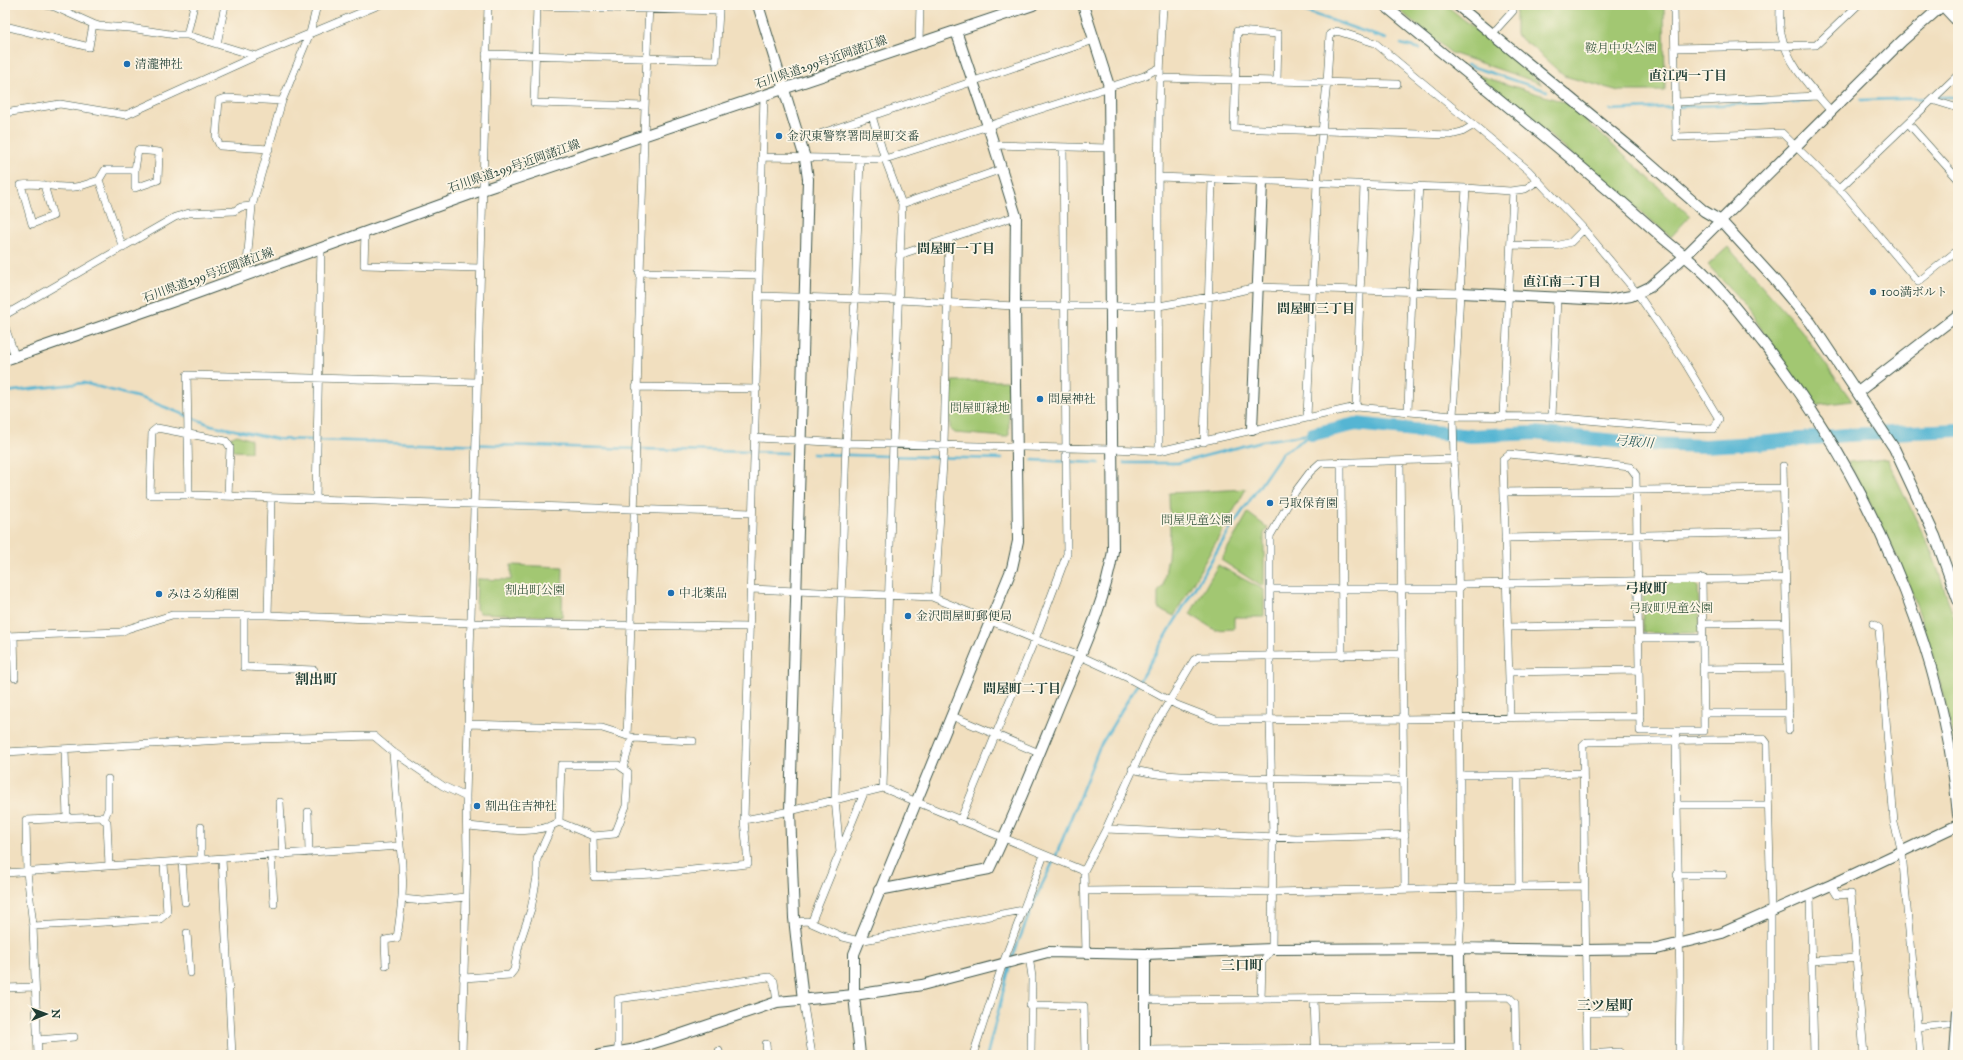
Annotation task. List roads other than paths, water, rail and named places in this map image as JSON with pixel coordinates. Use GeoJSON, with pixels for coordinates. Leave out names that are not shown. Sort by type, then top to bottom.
{"type":"FeatureCollection","features":[{"type":"Feature","properties":{"kind":"street"},"geometry":{"type":"LineString","coordinates":[[46,5],[55,6],[99,26],[150,30],[176,35],[187,35],[256,56]]}},
{"type":"Feature","properties":{"kind":"street"},"geometry":{"type":"LineString","coordinates":[[187,35],[194,5]]}},
{"type":"Feature","properties":{"kind":"street"},"geometry":{"type":"LineString","coordinates":[[217,44],[225,5]]}},
{"type":"Feature","properties":{"kind":"street"},"geometry":{"type":"LineString","coordinates":[[246,275],[252,206],[282,101],[310,33],[317,5]]}},
{"type":"Feature","properties":{"kind":"street"},"geometry":{"type":"LineString","coordinates":[[5,113],[60,104],[126,115],[256,56],[379,5]]}},
{"type":"Feature","properties":{"kind":"street"},"geometry":{"type":"LineString","coordinates":[[462,1055],[468,826],[466,797],[488,5]]}},
{"type":"Feature","properties":{"kind":"street"},"geometry":{"type":"LineString","coordinates":[[758,5],[805,158],[808,179],[804,298],[802,440],[790,811],[795,922],[803,1000],[812,1055]]}},
{"type":"Feature","properties":{"kind":"street"},"geometry":{"type":"LineString","coordinates":[[919,42],[920,5]]}},
{"type":"Feature","properties":{"kind":"street","name":"石川県道299号近岡諸江線"},"geometry":{"type":"LineString","coordinates":[[5,360],[482,190],[919,42],[1034,5]]}},
{"type":"Feature","properties":{"kind":"street"},"geometry":{"type":"LineString","coordinates":[[879,890],[989,869],[1004,839],[1080,656],[1109,574],[1113,551],[1109,86],[1083,5]]}},
{"type":"Feature","properties":{"kind":"street"},"geometry":{"type":"LineString","coordinates":[[1159,451],[1158,177],[1159,68],[1163,5]]}},
{"type":"Feature","properties":{"kind":"street"},"geometry":{"type":"LineString","coordinates":[[1384,5],[1621,200],[1705,274],[1746,321],[1779,363],[1839,454],[1867,504],[1892,558],[1931,670],[1947,738],[1956,792],[1958,815]]}},
{"type":"Feature","properties":{"kind":"street"},"geometry":{"type":"LineString","coordinates":[[1457,5],[1635,151],[1704,211],[1721,221],[1811,323],[1894,448],[1935,536],[1958,600]]}},
{"type":"Feature","properties":{"kind":"street"},"geometry":{"type":"LineString","coordinates":[[1492,34],[1513,11],[1513,5]]}},
{"type":"Feature","properties":{"kind":"street"},"geometry":{"type":"LineString","coordinates":[[1674,5],[1676,137],[1782,133],[1839,189],[1918,282],[1958,250]]}},
{"type":"Feature","properties":{"kind":"street"},"geometry":{"type":"LineString","coordinates":[[1780,5],[1780,32],[1784,45],[1799,74],[1831,111]]}},
{"type":"Feature","properties":{"kind":"street"},"geometry":{"type":"LineString","coordinates":[[1675,48],[1816,45],[1858,5]]}},
{"type":"Feature","properties":{"kind":"street"},"geometry":{"type":"LineString","coordinates":[[759,296],[898,300],[1015,306],[1159,306],[1207,298],[1257,286],[1607,300],[1631,296],[1650,287],[1684,257],[1902,41],[1942,5],[1958,22]]}},
{"type":"Feature","properties":{"kind":"street"},"geometry":{"type":"LineString","coordinates":[[486,54],[535,55],[716,60],[719,11],[649,7],[537,6],[535,55],[534,103],[645,106]]}},
{"type":"Feature","properties":{"kind":"street"},"geometry":{"type":"LineString","coordinates":[[623,768],[629,737],[639,272],[649,7]]}},
{"type":"Feature","properties":{"kind":"street"},"geometry":{"type":"LineString","coordinates":[[5,26],[89,47],[93,24]]}},
{"type":"Feature","properties":{"kind":"street"},"geometry":{"type":"LineString","coordinates":[[860,1055],[854,996],[854,954],[1012,568],[1018,541],[1015,306],[1016,216],[956,31]]}},
{"type":"Feature","properties":{"kind":"street"},"geometry":{"type":"LineString","coordinates":[[1277,81],[1278,34],[1237,31],[1234,128],[1450,135],[1462,132],[1474,125]]}},
{"type":"Feature","properties":{"kind":"street"},"geometry":{"type":"LineString","coordinates":[[756,438],[802,440],[846,446],[893,443],[944,448],[1017,447],[1159,451],[1356,407],[1408,411],[1453,420],[1503,417],[1552,417],[1678,428],[1714,429],[1719,419],[1684,361],[1637,293],[1584,229],[1538,181],[1474,125],[1375,43],[1337,31],[1330,34],[1323,131],[1317,183],[1311,289],[1307,417]]}},
{"type":"Feature","properties":{"kind":"street"},"geometry":{"type":"LineString","coordinates":[[799,140],[1094,40]]}},
{"type":"Feature","properties":{"kind":"street"},"geometry":{"type":"LineString","coordinates":[[762,157],[885,159],[1144,76],[1159,68]]}},
{"type":"Feature","properties":{"kind":"street"},"geometry":{"type":"LineString","coordinates":[[1839,189],[1872,160],[1908,123],[1958,76]]}},
{"type":"Feature","properties":{"kind":"street"},"geometry":{"type":"LineString","coordinates":[[1159,78],[1397,84]]}},
{"type":"Feature","properties":{"kind":"street"},"geometry":{"type":"LineString","coordinates":[[593,836],[594,877],[662,874],[748,864],[744,820],[752,513],[756,438],[764,95]]}},
{"type":"Feature","properties":{"kind":"street"},"geometry":{"type":"LineString","coordinates":[[1676,102],[1818,96]]}},
{"type":"Feature","properties":{"kind":"street"},"geometry":{"type":"LineString","coordinates":[[269,149],[220,146],[216,138],[219,100],[227,98],[282,101]]}},
{"type":"Feature","properties":{"kind":"street"},"geometry":{"type":"LineString","coordinates":[[1931,101],[1958,108]]}},
{"type":"Feature","properties":{"kind":"street"},"geometry":{"type":"LineString","coordinates":[[872,116],[885,159],[902,204],[892,456],[890,594],[883,788]]}},
{"type":"Feature","properties":{"kind":"street"},"geometry":{"type":"LineString","coordinates":[[1908,123],[1958,179]]}},
{"type":"Feature","properties":{"kind":"street"},"geometry":{"type":"LineString","coordinates":[[994,145],[1110,148]]}},
{"type":"Feature","properties":{"kind":"street"},"geometry":{"type":"LineString","coordinates":[[960,821],[1035,639],[1067,554],[1063,147]]}},
{"type":"Feature","properties":{"kind":"street"},"geometry":{"type":"LineString","coordinates":[[138,150],[159,152],[158,180],[136,188],[135,170],[138,150]]}},
{"type":"Feature","properties":{"kind":"street"},"geometry":{"type":"LineString","coordinates":[[840,853],[835,799],[846,446],[855,299],[860,159]]}},
{"type":"Feature","properties":{"kind":"street"},"geometry":{"type":"LineString","coordinates":[[902,204],[1002,169]]}},
{"type":"Feature","properties":{"kind":"street"},"geometry":{"type":"LineString","coordinates":[[44,185],[53,216],[32,224],[21,185],[44,185],[75,187],[99,180],[105,170],[135,170]]}},
{"type":"Feature","properties":{"kind":"street"},"geometry":{"type":"LineString","coordinates":[[1158,177],[1262,182],[1419,186],[1513,191],[1525,189],[1538,181]]}},
{"type":"Feature","properties":{"kind":"street"},"geometry":{"type":"LineString","coordinates":[[99,180],[123,248]]}},
{"type":"Feature","properties":{"kind":"street"},"geometry":{"type":"LineString","coordinates":[[1204,442],[1207,298],[1212,180]]}},
{"type":"Feature","properties":{"kind":"street"},"geometry":{"type":"LineString","coordinates":[[1252,429],[1262,182]]}},
{"type":"Feature","properties":{"kind":"street"},"geometry":{"type":"LineString","coordinates":[[1356,407],[1364,184]]}},
{"type":"Feature","properties":{"kind":"street"},"geometry":{"type":"LineString","coordinates":[[1408,411],[1412,292],[1419,186]]}},
{"type":"Feature","properties":{"kind":"street"},"geometry":{"type":"LineString","coordinates":[[1145,954],[1145,1052],[1460,1051],[1459,948],[1461,889],[1458,535],[1453,420],[1466,188]]}},
{"type":"Feature","properties":{"kind":"street"},"geometry":{"type":"LineString","coordinates":[[1503,417],[1510,295],[1513,191]]}},
{"type":"Feature","properties":{"kind":"street"},"geometry":{"type":"LineString","coordinates":[[5,315],[175,217],[189,212],[234,211],[241,207],[252,206]]}},
{"type":"Feature","properties":{"kind":"street"},"geometry":{"type":"LineString","coordinates":[[899,255],[1016,216]]}},
{"type":"Feature","properties":{"kind":"street"},"geometry":{"type":"LineString","coordinates":[[1511,245],[1556,246],[1571,242],[1584,229]]}},
{"type":"Feature","properties":{"kind":"street"},"geometry":{"type":"LineString","coordinates":[[365,232],[364,265],[480,268]]}},
{"type":"Feature","properties":{"kind":"street"},"geometry":{"type":"LineString","coordinates":[[935,598],[944,448],[949,238]]}},
{"type":"Feature","properties":{"kind":"street"},"geometry":{"type":"LineString","coordinates":[[316,499],[321,248]]}},
{"type":"Feature","properties":{"kind":"street"},"geometry":{"type":"LineString","coordinates":[[639,272],[759,275]]}},
{"type":"Feature","properties":{"kind":"street"},"geometry":{"type":"LineString","coordinates":[[1552,417],[1557,297]]}},
{"type":"Feature","properties":{"kind":"street"},"geometry":{"type":"LineString","coordinates":[[1858,392],[1958,315]]}},
{"type":"Feature","properties":{"kind":"street"},"geometry":{"type":"LineString","coordinates":[[5,327],[15,356]]}},
{"type":"Feature","properties":{"kind":"street"},"geometry":{"type":"LineString","coordinates":[[188,495],[189,433],[187,420],[187,375],[477,382]]}},
{"type":"Feature","properties":{"kind":"street"},"geometry":{"type":"LineString","coordinates":[[636,387],[757,389]]}},
{"type":"Feature","properties":{"kind":"street"},"geometry":{"type":"LineString","coordinates":[[228,496],[230,447],[226,441],[157,428],[152,432],[150,495],[474,503],[752,513]]}},
{"type":"Feature","properties":{"kind":"street"},"geometry":{"type":"LineString","coordinates":[[1510,718],[1503,459],[1509,454],[1630,467],[1636,475],[1640,731],[1704,731],[1702,578]]}},
{"type":"Feature","properties":{"kind":"street"},"geometry":{"type":"LineString","coordinates":[[1261,1000],[1262,962],[1272,949],[1273,837],[1270,720],[1270,536],[1295,492],[1320,463],[1400,462],[1454,456]]}},
{"type":"Feature","properties":{"kind":"street"},"geometry":{"type":"LineString","coordinates":[[1341,462],[1342,656]]}},
{"type":"Feature","properties":{"kind":"street"},"geometry":{"type":"LineString","coordinates":[[1400,462],[1405,889]]}},
{"type":"Feature","properties":{"kind":"street"},"geometry":{"type":"LineString","coordinates":[[1783,466],[1789,730]]}},
{"type":"Feature","properties":{"kind":"street"},"geometry":{"type":"LineString","coordinates":[[1504,492],[1783,488]]}},
{"type":"Feature","properties":{"kind":"street"},"geometry":{"type":"LineString","coordinates":[[268,615],[271,498]]}},
{"type":"Feature","properties":{"kind":"street"},"geometry":{"type":"LineString","coordinates":[[1505,538],[1784,532]]}},
{"type":"Feature","properties":{"kind":"street"},"geometry":{"type":"LineString","coordinates":[[1271,589],[1458,589],[1463,584],[1702,578],[1785,578]]}},
{"type":"Feature","properties":{"kind":"street"},"geometry":{"type":"LineString","coordinates":[[750,589],[796,592],[890,594],[935,598],[1080,656],[1126,677],[1169,701],[1216,720],[1640,716]]}},
{"type":"Feature","properties":{"kind":"street"},"geometry":{"type":"LineString","coordinates":[[5,636],[121,632],[172,615],[268,615],[472,623],[631,624],[750,627]]}},
{"type":"Feature","properties":{"kind":"street"},"geometry":{"type":"LineString","coordinates":[[244,616],[244,667],[314,670]]}},
{"type":"Feature","properties":{"kind":"street"},"geometry":{"type":"LineString","coordinates":[[1702,624],[1786,623]]}},
{"type":"Feature","properties":{"kind":"street"},"geometry":{"type":"LineString","coordinates":[[1874,624],[1878,628],[1894,823],[1902,852],[1920,1055]]}},
{"type":"Feature","properties":{"kind":"street"},"geometry":{"type":"LineString","coordinates":[[1508,627],[1638,625]]}},
{"type":"Feature","properties":{"kind":"street"},"geometry":{"type":"LineString","coordinates":[[14,636],[15,678]]}},
{"type":"Feature","properties":{"kind":"street"},"geometry":{"type":"LineString","coordinates":[[1638,638],[1702,638]]}},
{"type":"Feature","properties":{"kind":"street"},"geometry":{"type":"LineString","coordinates":[[1086,952],[1086,891],[1084,871],[1106,829],[1132,769],[1169,701],[1194,660],[1199,657],[1402,654]]}},
{"type":"Feature","properties":{"kind":"street"},"geometry":{"type":"LineString","coordinates":[[1703,669],[1787,668]]}},
{"type":"Feature","properties":{"kind":"street"},"geometry":{"type":"LineString","coordinates":[[1509,672],[1639,670]]}},
{"type":"Feature","properties":{"kind":"street"},"geometry":{"type":"LineString","coordinates":[[1704,713],[1788,712]]}},
{"type":"Feature","properties":{"kind":"street"},"geometry":{"type":"LineString","coordinates":[[952,716],[1039,753]]}},
{"type":"Feature","properties":{"kind":"street"},"geometry":{"type":"LineString","coordinates":[[469,724],[602,728],[629,737],[693,741]]}},
{"type":"Feature","properties":{"kind":"street"},"geometry":{"type":"LineString","coordinates":[[1676,731],[1679,1055]]}},
{"type":"Feature","properties":{"kind":"street"},"geometry":{"type":"LineString","coordinates":[[5,752],[223,740],[374,736],[393,752],[443,786],[466,797]]}},
{"type":"Feature","properties":{"kind":"street"},"geometry":{"type":"LineString","coordinates":[[1619,1052],[1587,1054],[1583,746],[1587,742],[1764,739],[1767,743],[1767,805],[1772,911],[1771,1055]]}},
{"type":"Feature","properties":{"kind":"street"},"geometry":{"type":"LineString","coordinates":[[65,749],[68,815]]}},
{"type":"Feature","properties":{"kind":"street"},"geometry":{"type":"LineString","coordinates":[[386,965],[385,940],[397,938],[403,899],[404,872],[400,846],[393,752]]}},
{"type":"Feature","properties":{"kind":"street"},"geometry":{"type":"LineString","coordinates":[[561,765],[618,765],[628,772],[626,806],[615,834],[593,836],[559,822],[561,765]]}},
{"type":"Feature","properties":{"kind":"street"},"geometry":{"type":"LineString","coordinates":[[1132,769],[1175,776],[1271,780],[1404,780]]}},
{"type":"Feature","properties":{"kind":"street"},"geometry":{"type":"LineString","coordinates":[[1460,775],[1583,773]]}},
{"type":"Feature","properties":{"kind":"street"},"geometry":{"type":"LineString","coordinates":[[1518,775],[1520,887]]}},
{"type":"Feature","properties":{"kind":"street"},"geometry":{"type":"LineString","coordinates":[[104,820],[108,809],[108,779]]}},
{"type":"Feature","properties":{"kind":"street"},"geometry":{"type":"LineString","coordinates":[[744,820],[790,811],[883,788],[1084,871]]}},
{"type":"Feature","properties":{"kind":"street"},"geometry":{"type":"LineString","coordinates":[[811,923],[864,793]]}},
{"type":"Feature","properties":{"kind":"street"},"geometry":{"type":"LineString","coordinates":[[280,802],[283,854]]}},
{"type":"Feature","properties":{"kind":"street"},"geometry":{"type":"LineString","coordinates":[[1676,805],[1767,805]]}},
{"type":"Feature","properties":{"kind":"street"},"geometry":{"type":"LineString","coordinates":[[308,812],[309,853]]}},
{"type":"Feature","properties":{"kind":"street"},"geometry":{"type":"LineString","coordinates":[[38,1055],[33,926],[27,872],[26,817],[68,815],[101,817],[107,822],[109,866]]}},
{"type":"Feature","properties":{"kind":"street"},"geometry":{"type":"LineString","coordinates":[[463,978],[510,975],[514,970],[519,945],[531,909],[537,877],[537,859],[551,828],[559,822]]}},
{"type":"Feature","properties":{"kind":"street"},"geometry":{"type":"LineString","coordinates":[[600,1055],[618,1052],[631,1052],[777,1002],[854,996],[922,985],[1048,952],[1145,954],[1272,949],[1657,949],[1722,933],[1831,885],[1958,825]]}},
{"type":"Feature","properties":{"kind":"street"},"geometry":{"type":"LineString","coordinates":[[468,826],[520,830],[551,828]]}},
{"type":"Feature","properties":{"kind":"street"},"geometry":{"type":"LineString","coordinates":[[201,827],[201,860]]}},
{"type":"Feature","properties":{"kind":"street"},"geometry":{"type":"LineString","coordinates":[[1106,829],[1273,837],[1405,835]]}},
{"type":"Feature","properties":{"kind":"street"},"geometry":{"type":"LineString","coordinates":[[5,873],[400,846]]}},
{"type":"Feature","properties":{"kind":"street"},"geometry":{"type":"LineString","coordinates":[[271,855],[274,904]]}},
{"type":"Feature","properties":{"kind":"street"},"geometry":{"type":"LineString","coordinates":[[974,1055],[1023,910],[1046,856]]}},
{"type":"Feature","properties":{"kind":"street"},"geometry":{"type":"LineString","coordinates":[[222,859],[232,1055]]}},
{"type":"Feature","properties":{"kind":"street"},"geometry":{"type":"LineString","coordinates":[[182,861],[185,902]]}},
{"type":"Feature","properties":{"kind":"street"},"geometry":{"type":"LineString","coordinates":[[33,926],[160,919],[166,912],[164,863]]}},
{"type":"Feature","properties":{"kind":"street"},"geometry":{"type":"LineString","coordinates":[[1677,875],[1723,874]]}},
{"type":"Feature","properties":{"kind":"street"},"geometry":{"type":"LineString","coordinates":[[1831,885],[1837,895],[1851,894],[1864,1055]]}},
{"type":"Feature","properties":{"kind":"street"},"geometry":{"type":"LineString","coordinates":[[1086,891],[1182,890],[1272,892],[1584,886]]}},
{"type":"Feature","properties":{"kind":"street"},"geometry":{"type":"LineString","coordinates":[[1810,894],[1814,1055]]}},
{"type":"Feature","properties":{"kind":"street"},"geometry":{"type":"LineString","coordinates":[[403,899],[423,901],[466,897]]}},
{"type":"Feature","properties":{"kind":"street"},"geometry":{"type":"LineString","coordinates":[[795,922],[808,922],[843,937],[859,941],[1023,910]]}},
{"type":"Feature","properties":{"kind":"street"},"geometry":{"type":"LineString","coordinates":[[187,933],[190,973]]}},
{"type":"Feature","properties":{"kind":"street"},"geometry":{"type":"LineString","coordinates":[[1028,956],[1032,977],[1030,1005],[1031,1055]]}},
{"type":"Feature","properties":{"kind":"street"},"geometry":{"type":"LineString","coordinates":[[1811,961],[1857,958]]}},
{"type":"Feature","properties":{"kind":"street"},"geometry":{"type":"LineString","coordinates":[[618,1052],[618,999],[768,978],[774,981],[777,1002]]}},
{"type":"Feature","properties":{"kind":"street"},"geometry":{"type":"LineString","coordinates":[[5,988],[35,987]]}},
{"type":"Feature","properties":{"kind":"street"},"geometry":{"type":"LineString","coordinates":[[1145,1000],[1314,1000],[1509,997],[1515,1003],[1516,1055]]}},
{"type":"Feature","properties":{"kind":"street"},"geometry":{"type":"LineString","coordinates":[[1314,1000],[1316,1052]]}},
{"type":"Feature","properties":{"kind":"street"},"geometry":{"type":"LineString","coordinates":[[1030,1005],[1084,1006],[1085,1055]]}},
{"type":"Feature","properties":{"kind":"street"},"geometry":{"type":"LineString","coordinates":[[1955,1055],[1958,1010]]}},
{"type":"Feature","properties":{"kind":"street"},"geometry":{"type":"LineString","coordinates":[[1586,1013],[1625,1012]]}},
{"type":"Feature","properties":{"kind":"street"},"geometry":{"type":"LineString","coordinates":[[1918,1027],[1958,1023]]}},
{"type":"Feature","properties":{"kind":"street"},"geometry":{"type":"LineString","coordinates":[[37,1040],[74,1037]]}},
{"type":"Feature","properties":{"kind":"street"},"geometry":{"type":"LineString","coordinates":[[766,1044],[767,1055]]}},
{"type":"Feature","properties":{"kind":"waterway"},"geometry":{"type":"LineString","coordinates":[[1287,5],[1386,39]]}},
{"type":"Feature","properties":{"kind":"waterway"},"geometry":{"type":"LineString","coordinates":[[1401,44],[1420,49]]}},
{"type":"Feature","properties":{"kind":"waterway"},"geometry":{"type":"LineString","coordinates":[[1467,65],[1547,91]]}},
{"type":"Feature","properties":{"kind":"waterway"},"geometry":{"type":"LineString","coordinates":[[1937,97],[1958,97]]}},
{"type":"Feature","properties":{"kind":"waterway"},"geometry":{"type":"LineString","coordinates":[[1861,100],[1932,98]]}},
{"type":"Feature","properties":{"kind":"waterway"},"geometry":{"type":"LineString","coordinates":[[1610,110],[1810,101]]}},
{"type":"Feature","properties":{"kind":"waterway"},"geometry":{"type":"LineString","coordinates":[[5,392],[84,383],[144,399],[211,425],[277,439],[787,453]]}},
{"type":"Feature","properties":{"kind":"waterway","name":"弓取川"},"geometry":{"type":"LineString","coordinates":[[1313,434],[1356,424],[1471,436],[1534,433],[1647,444],[1704,446],[1846,435],[1958,430]]}},
{"type":"Feature","properties":{"kind":"waterway"},"geometry":{"type":"LineString","coordinates":[[1124,463],[1178,463],[1262,441],[1310,434]]}},
{"type":"Feature","properties":{"kind":"waterway"},"geometry":{"type":"LineString","coordinates":[[1012,958],[1037,895],[1055,858],[1099,748],[1227,534],[1282,453],[1313,434]]}},
{"type":"Feature","properties":{"kind":"waterway"},"geometry":{"type":"LineString","coordinates":[[812,454],[1002,459]]}},
{"type":"Feature","properties":{"kind":"waterway"},"geometry":{"type":"LineString","coordinates":[[1032,460],[1099,463]]}},
{"type":"Feature","properties":{"kind":"waterway"},"geometry":{"type":"LineString","coordinates":[[987,1055],[1010,965]]}},
{"type":"Feature","properties":{"kind":"place","name":"清瀧神社"},"geometry":{"type":"Point","coordinates":[127,64]}},
{"type":"Feature","properties":{"kind":"place","name":"金沢東警察署問屋町交番"},"geometry":{"type":"Point","coordinates":[779,136]}},
{"type":"Feature","properties":{"kind":"place","name":"100満ボルト"},"geometry":{"type":"Point","coordinates":[1873,292]}},
{"type":"Feature","properties":{"kind":"place","name":"問屋神社"},"geometry":{"type":"Point","coordinates":[1040,399]}},
{"type":"Feature","properties":{"kind":"place","name":"弓取保育園"},"geometry":{"type":"Point","coordinates":[1270,503]}},
{"type":"Feature","properties":{"kind":"place","name":"中北薬品"},"geometry":{"type":"Point","coordinates":[671,593]}},
{"type":"Feature","properties":{"kind":"place","name":"みはる幼稚園"},"geometry":{"type":"Point","coordinates":[159,594]}},
{"type":"Feature","properties":{"kind":"place","name":"金沢問屋町郵便局"},"geometry":{"type":"Point","coordinates":[908,616]}},
{"type":"Feature","properties":{"kind":"place","name":"割出住吉神社"},"geometry":{"type":"Point","coordinates":[477,806]}},
{"type":"Feature","properties":{"kind":"district","name":"直江西一丁目"},"geometry":{"type":"Point","coordinates":[1688,76]}},
{"type":"Feature","properties":{"kind":"district","name":"問屋町一丁目"},"geometry":{"type":"Point","coordinates":[956,249]}},
{"type":"Feature","properties":{"kind":"district","name":"直江南二丁目"},"geometry":{"type":"Point","coordinates":[1562,282]}},
{"type":"Feature","properties":{"kind":"district","name":"問屋町三丁目"},"geometry":{"type":"Point","coordinates":[1316,309]}},
{"type":"Feature","properties":{"kind":"district","name":"弓取町"},"geometry":{"type":"Point","coordinates":[1646,588]}},
{"type":"Feature","properties":{"kind":"district","name":"割出町"},"geometry":{"type":"Point","coordinates":[316,679]}},
{"type":"Feature","properties":{"kind":"district","name":"問屋町二丁目"},"geometry":{"type":"Point","coordinates":[1022,689]}},
{"type":"Feature","properties":{"kind":"district","name":"三口町"},"geometry":{"type":"Point","coordinates":[1242,965]}},
{"type":"Feature","properties":{"kind":"district","name":"三ツ屋町"},"geometry":{"type":"Point","coordinates":[1605,1005]}},
{"type":"Feature","properties":{"kind":"park label","name":"鞍月中央公園"},"geometry":{"type":"Point","coordinates":[1621,48]}},
{"type":"Feature","properties":{"kind":"park label","name":"問屋町緑地"},"geometry":{"type":"Point","coordinates":[980,408]}},
{"type":"Feature","properties":{"kind":"park label","name":"問屋児童公園"},"geometry":{"type":"Point","coordinates":[1197,520]}},
{"type":"Feature","properties":{"kind":"park label","name":"割出町公園"},"geometry":{"type":"Point","coordinates":[535,590]}},
{"type":"Feature","properties":{"kind":"park label","name":"弓取町児童公園"},"geometry":{"type":"Point","coordinates":[1671,608]}}]}
